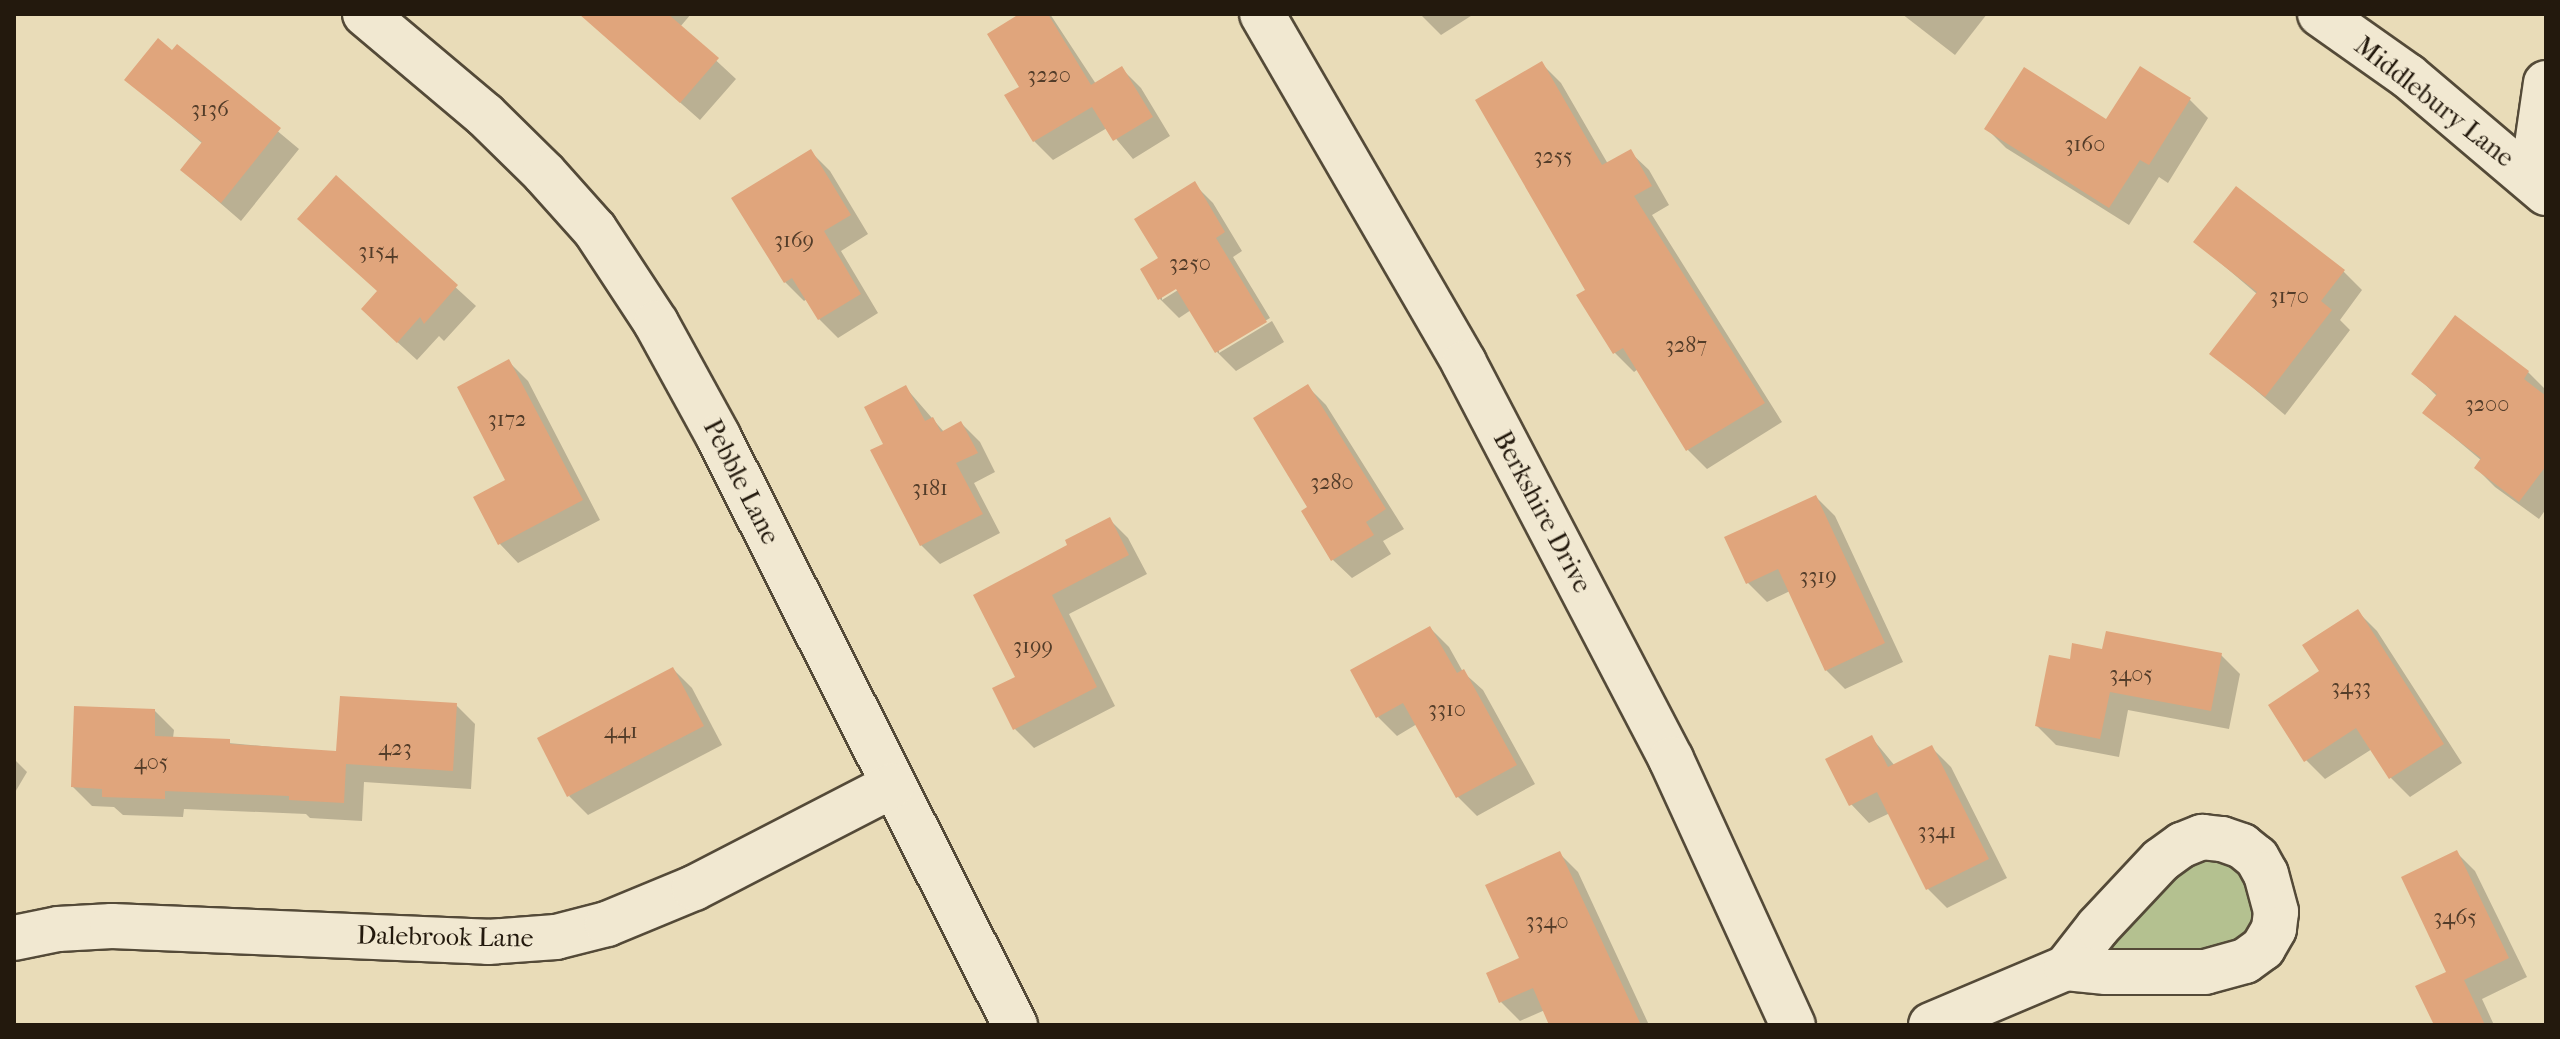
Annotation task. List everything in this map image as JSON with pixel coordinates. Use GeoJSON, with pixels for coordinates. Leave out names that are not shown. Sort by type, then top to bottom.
{"type":"FeatureCollection","features":[{"type":"Feature","properties":{"kind":"street","name":"Pebble Lane"},"geometry":{"type":"LineString","coordinates":[[365,14],[485,115],[544,173],[595,230],[656,323],[718,436],[1015,1025]]}},
{"type":"Feature","properties":{"kind":"street","name":"Berkshire Drive"},"geometry":{"type":"LineString","coordinates":[[1262,14],[1464,363],[1671,759],[1793,1025]]}},
{"type":"Feature","properties":{"kind":"street","name":"Middlebury Lane"},"geometry":{"type":"LineString","coordinates":[[2320,14],[2408,76],[2539,186]]}},
{"type":"Feature","properties":{"kind":"street"},"geometry":{"type":"LineString","coordinates":[[2539,186],[2546,83]]}},
{"type":"Feature","properties":{"kind":"street","name":"Dalebrook Lane"},"geometry":{"type":"LineString","coordinates":[[14,938],[58,929],[112,926],[488,942],[556,937],[607,924],[694,888],[892,786]]}},
{"type":"Feature","properties":{"kind":"street"},"geometry":{"type":"LineString","coordinates":[[1931,1025],[2066,968]]}},
{"type":"Feature","properties":{"kind":"green space"},"geometry":{"type":"Polygon","coordinates":[[[2196,857],[2228,857],[2254,881],[2254,928],[2224,950],[2112,954],[2107,945],[2196,857]]]}},
{"type":"Feature","properties":{"kind":"building"},"geometry":{"type":"Polygon","coordinates":[[[579,14],[668,14],[719,58],[680,103],[579,14]]]}},
{"type":"Feature","properties":{"kind":"building"},"geometry":{"type":"Polygon","coordinates":[[[1019,14],[1048,14],[1091,85],[1122,66],[1153,117],[1113,141],[1092,107],[1033,142],[1004,95],[1019,87],[987,34],[1019,14]]]}},
{"type":"Feature","properties":{"kind":"building"},"geometry":{"type":"Polygon","coordinates":[[[158,38],[172,50],[177,44],[281,128],[221,203],[180,170],[202,142],[124,80],[158,38]]]}},
{"type":"Feature","properties":{"kind":"building"},"geometry":{"type":"Polygon","coordinates":[[[1542,61],[1602,165],[1631,149],[1652,186],[1634,196],[1765,403],[1686,451],[1623,348],[1613,354],[1576,295],[1585,290],[1475,100],[1542,61]]]}},
{"type":"Feature","properties":{"kind":"building"},"geometry":{"type":"Polygon","coordinates":[[[2140,66],[2191,98],[2149,165],[2140,160],[2109,208],[1984,129],[2024,67],[2106,119],[2140,66]]]}},
{"type":"Feature","properties":{"kind":"building"},"geometry":{"type":"Polygon","coordinates":[[[811,149],[851,215],[824,231],[861,294],[818,320],[792,278],[784,283],[731,198],[811,149]]]}},
{"type":"Feature","properties":{"kind":"building"},"geometry":{"type":"Polygon","coordinates":[[[336,175],[458,285],[424,324],[420,317],[397,343],[361,309],[377,291],[297,219],[336,175]]]}},
{"type":"Feature","properties":{"kind":"building"},"geometry":{"type":"Polygon","coordinates":[[[1195,181],[1225,232],[1216,238],[1267,322],[1215,353],[1176,289],[1158,300],[1140,269],[1158,258],[1134,219],[1195,181]]]}},
{"type":"Feature","properties":{"kind":"building"},"geometry":{"type":"Polygon","coordinates":[[[2236,186],[2345,270],[2321,301],[2332,310],[2265,397],[2209,354],[2257,292],[2193,242],[2236,186]]]}},
{"type":"Feature","properties":{"kind":"building"},"geometry":{"type":"Polygon","coordinates":[[[2455,315],[2529,371],[2524,379],[2546,396],[2546,466],[2519,502],[2474,468],[2481,458],[2422,413],[2437,394],[2411,374],[2455,315]]]}},
{"type":"Feature","properties":{"kind":"building"},"geometry":{"type":"Polygon","coordinates":[[[509,359],[583,500],[498,545],[473,497],[505,480],[457,387],[509,359]]]}},
{"type":"Feature","properties":{"kind":"building"},"geometry":{"type":"Polygon","coordinates":[[[1308,384],[1386,509],[1366,522],[1374,535],[1331,561],[1301,511],[1307,507],[1253,418],[1308,384]]]}},
{"type":"Feature","properties":{"kind":"building"},"geometry":{"type":"Polygon","coordinates":[[[906,385],[925,421],[933,417],[941,432],[961,421],[978,453],[956,463],[983,514],[920,546],[870,450],[883,444],[864,407],[906,385]]]}},
{"type":"Feature","properties":{"kind":"building"},"geometry":{"type":"Polygon","coordinates":[[[1816,495],[1885,643],[1825,671],[1778,569],[1746,584],[1724,537],[1816,495]]]}},
{"type":"Feature","properties":{"kind":"building"},"geometry":{"type":"Polygon","coordinates":[[[1110,517],[1129,555],[1052,595],[1097,687],[1013,730],[992,688],[1015,677],[973,595],[1067,545],[1065,540],[1110,517]]]}},
{"type":"Feature","properties":{"kind":"building"},"geometry":{"type":"Polygon","coordinates":[[[2358,609],[2444,744],[2389,779],[2356,728],[2304,762],[2268,705],[2319,671],[2302,645],[2358,609]]]}},
{"type":"Feature","properties":{"kind":"building"},"geometry":{"type":"Polygon","coordinates":[[[1430,626],[1457,673],[1464,669],[1517,765],[1456,798],[1403,703],[1376,718],[1350,670],[1430,626]]]}},
{"type":"Feature","properties":{"kind":"building"},"geometry":{"type":"Polygon","coordinates":[[[2106,631],[2222,653],[2211,711],[2110,692],[2100,739],[2035,726],[2049,655],[2070,659],[2072,643],[2102,649],[2106,631]]]}},
{"type":"Feature","properties":{"kind":"building"},"geometry":{"type":"Polygon","coordinates":[[[673,667],[704,726],[567,797],[537,738],[673,667]]]}},
{"type":"Feature","properties":{"kind":"building"},"geometry":{"type":"Polygon","coordinates":[[[340,696],[457,703],[453,771],[346,764],[344,803],[289,800],[289,796],[165,791],[165,799],[102,797],[102,789],[71,787],[74,706],[155,709],[155,736],[230,739],[230,744],[336,751],[340,696]]]}},
{"type":"Feature","properties":{"kind":"building"},"geometry":{"type":"Polygon","coordinates":[[[1872,735],[1888,767],[1932,745],[1989,859],[1926,890],[1877,792],[1849,806],[1825,759],[1872,735]]]}},
{"type":"Feature","properties":{"kind":"building"},"geometry":{"type":"Polygon","coordinates":[[[2457,850],[2509,958],[2464,980],[2485,1025],[2434,1025],[2415,986],[2446,972],[2401,877],[2457,850]]]}},
{"type":"Feature","properties":{"kind":"building"},"geometry":{"type":"Polygon","coordinates":[[[1560,851],[1641,1025],[1549,1025],[1533,988],[1499,1003],[1486,973],[1519,958],[1485,885],[1560,851]]]}}]}
